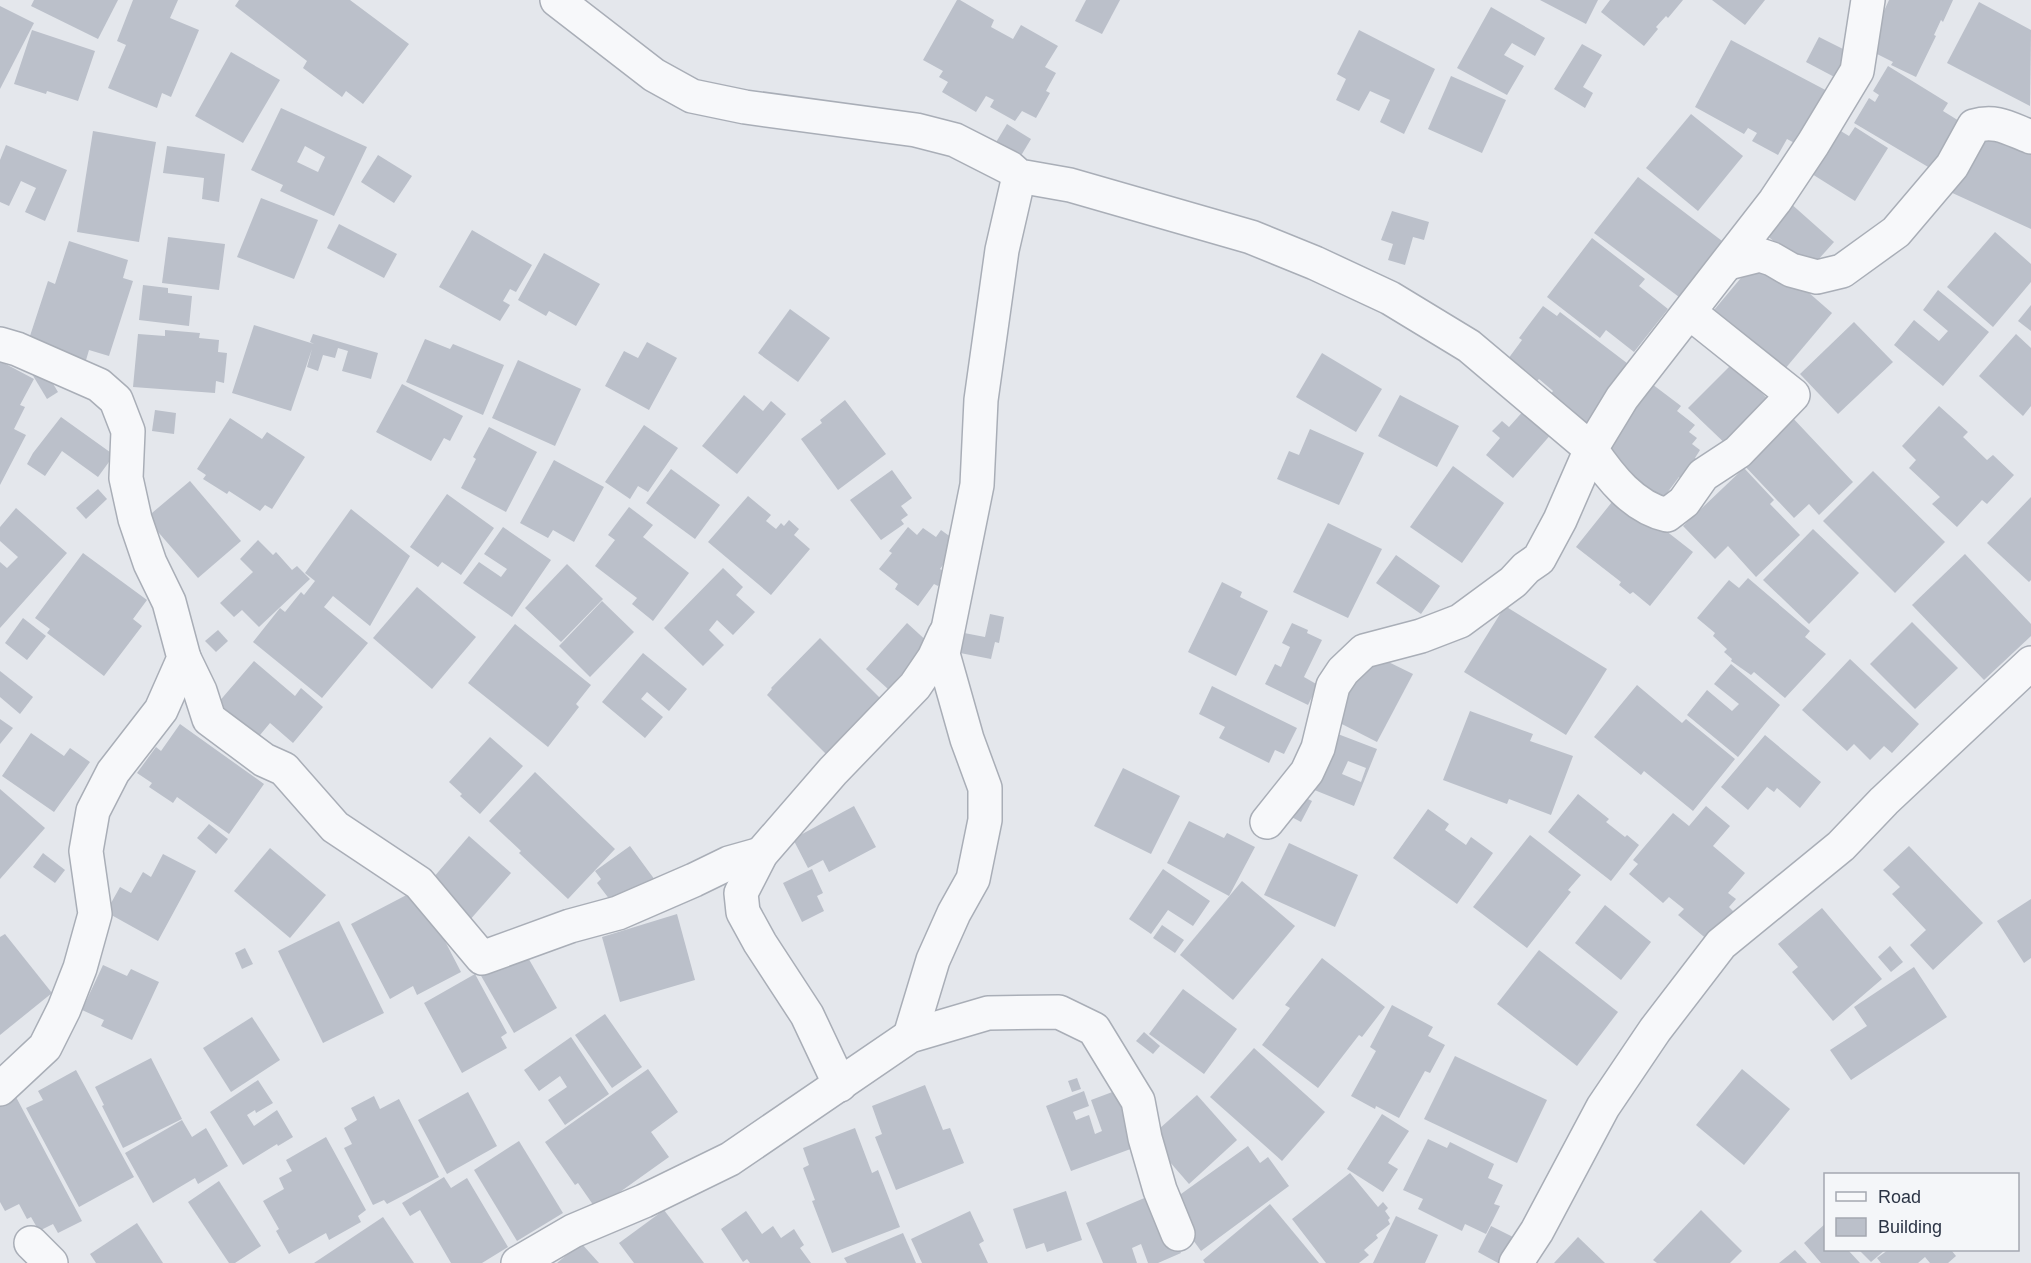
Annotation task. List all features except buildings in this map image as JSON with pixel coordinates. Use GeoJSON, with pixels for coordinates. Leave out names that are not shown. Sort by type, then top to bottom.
{"type":"FeatureCollection","features":[{"type":"Feature","properties":{"kind":"street"},"geometry":{"type":"LineString","coordinates":[[557,0],[654,75],[692,96],[745,107],[916,130],[955,140],[1010,168],[1019,176],[1070,185],[1251,237],[1390,297],[1469,346],[1591,448],[1606,470],[1636,501],[1653,512],[1667,515],[1684,502],[1703,475],[1738,452],[1793,395],[1689,312]]}},
{"type":"Feature","properties":{"kind":"street"},"geometry":{"type":"LineString","coordinates":[[1267,822],[1307,772],[1318,748],[1333,686],[1343,671],[1364,651],[1421,636],[1460,621],[1513,582],[1526,568],[1539,559],[1560,520],[1591,448],[1622,398],[1775,201],[1857,71],[1868,0]]}},
{"type":"Feature","properties":{"kind":"street"},"geometry":{"type":"LineString","coordinates":[[1728,263],[1760,255],[1791,270],[1817,278],[1842,271],[1896,232],[1952,166],[1974,126],[1987,122],[2031,137]]}},
{"type":"Feature","properties":{"kind":"street"},"geometry":{"type":"LineString","coordinates":[[910,1036],[933,960],[954,912],[973,879],[985,820],[985,788],[967,740],[944,654],[977,484],[981,400],[1002,250],[1019,176]]}},
{"type":"Feature","properties":{"kind":"street"},"geometry":{"type":"LineString","coordinates":[[0,344],[17,349],[99,385],[116,400],[128,431],[126,478],[135,519],[150,563],[169,602],[184,658],[200,691],[208,719],[264,760],[284,769],[335,827],[419,883],[482,958],[570,926],[618,913],[729,863],[761,854]]}},
{"type":"Feature","properties":{"kind":"street"},"geometry":{"type":"LineString","coordinates":[[840,1085],[807,1015],[760,943],[743,912],[741,892],[761,854],[833,771],[915,686],[934,658],[949,625]]}},
{"type":"Feature","properties":{"kind":"street"},"geometry":{"type":"LineString","coordinates":[[0,1089],[45,1047],[64,1009],[80,968],[95,914],[86,850],[93,811],[113,772],[161,710],[184,658]]}},
{"type":"Feature","properties":{"kind":"street"},"geometry":{"type":"LineString","coordinates":[[1516,1263],[1537,1231],[1603,1107],[1654,1030],[1721,944],[1841,846],[1884,801],[2031,663]]}},
{"type":"Feature","properties":{"kind":"street"},"geometry":{"type":"LineString","coordinates":[[518,1263],[573,1231],[644,1201],[730,1159],[910,1036],[988,1013],[1059,1012],[1094,1029],[1138,1101],[1144,1138],[1160,1190],[1178,1234]]}}]}
